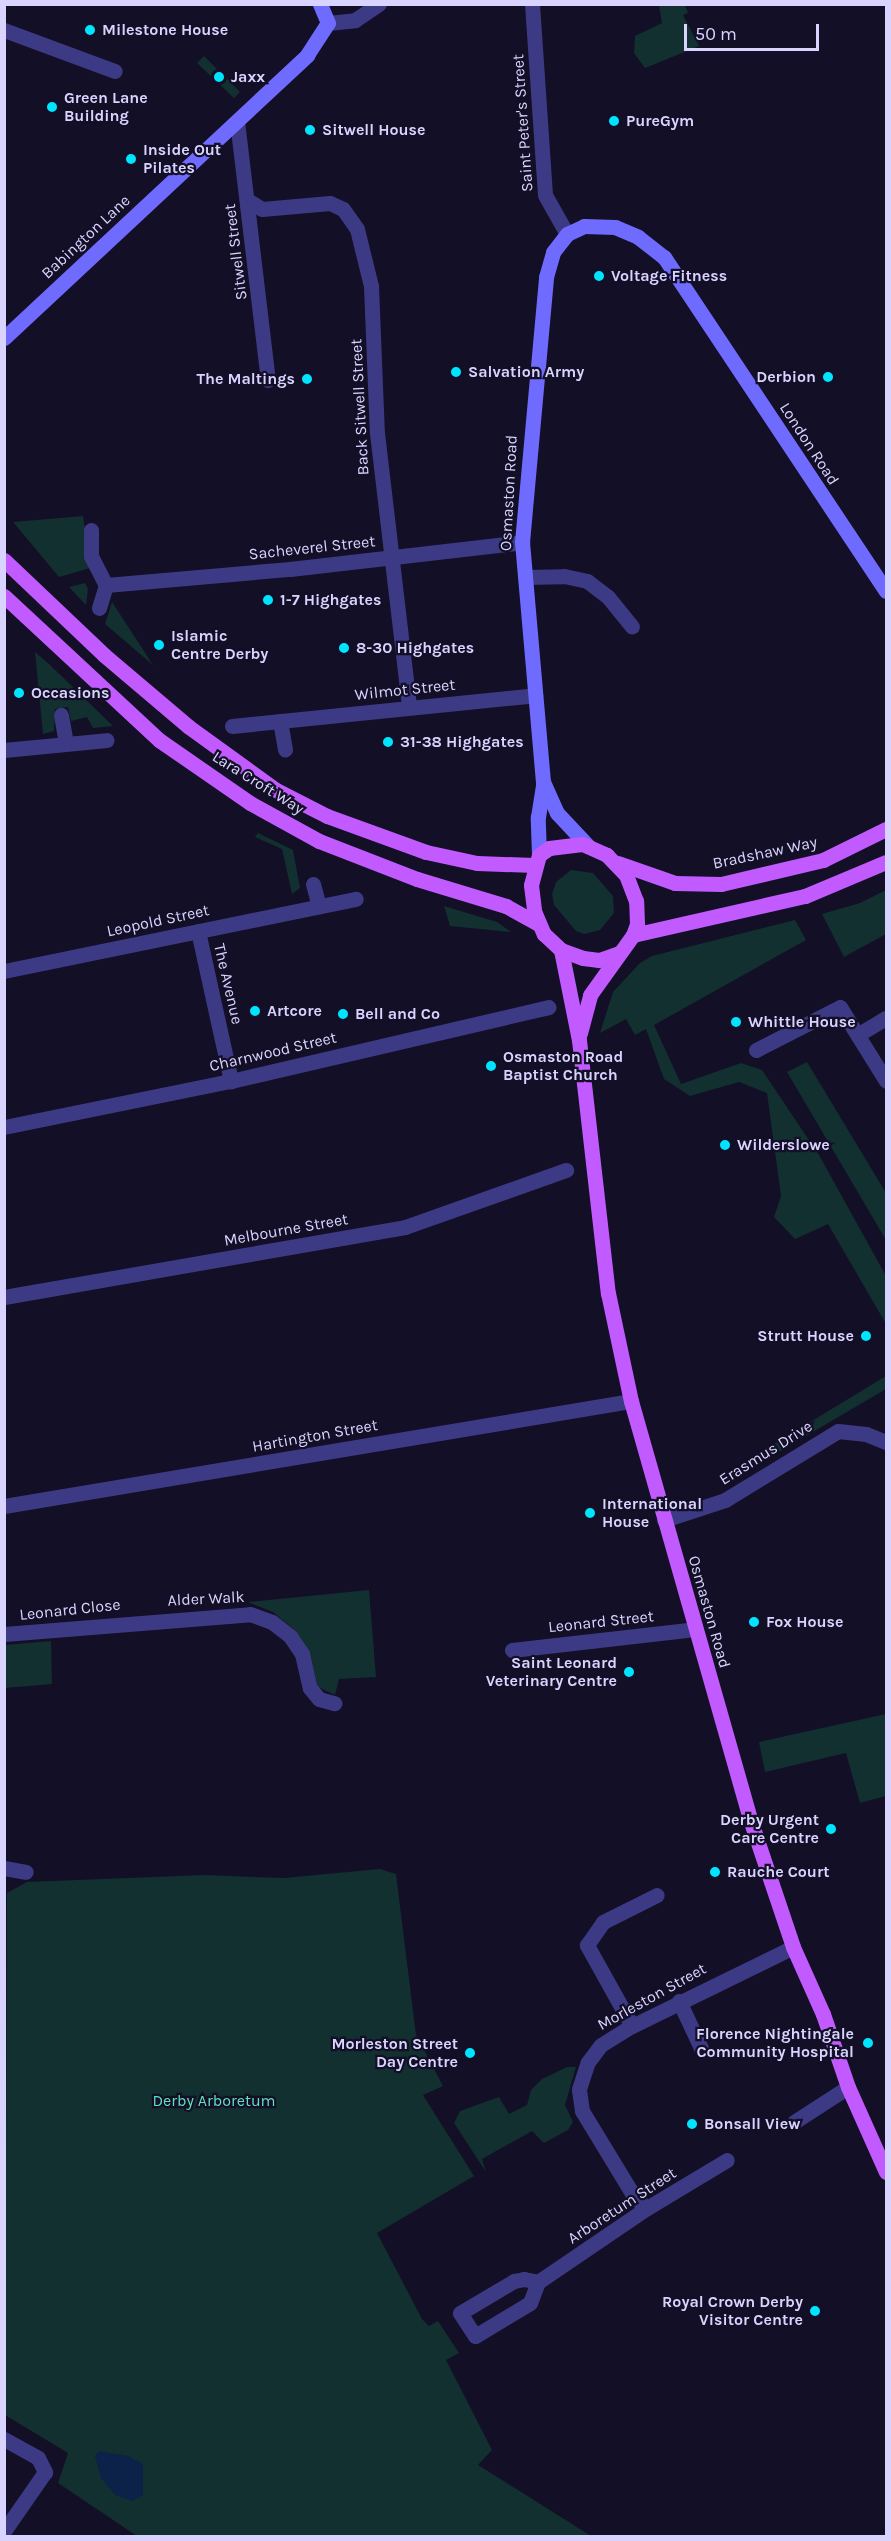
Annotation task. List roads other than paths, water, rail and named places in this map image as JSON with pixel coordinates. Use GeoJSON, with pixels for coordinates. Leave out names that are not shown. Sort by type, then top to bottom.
{"type":"FeatureCollection","features":[{"type":"Feature","properties":{"kind":"main road","name":"Lara Croft Way"},"geometry":{"type":"LineString","coordinates":[[4,560],[104,655],[189,728],[276,790],[336,820],[426,852],[477,863],[536,860]]}},
{"type":"Feature","properties":{"kind":"main road","name":"Lara Croft Way"},"geometry":{"type":"LineString","coordinates":[[4,596],[146,729],[250,803],[319,841],[417,879],[506,906],[538,924]]}},
{"type":"Feature","properties":{"kind":"main road","name":"Bradshaw Way"},"geometry":{"type":"LineString","coordinates":[[613,861],[675,883],[721,884],[823,860],[886,829]]}},
{"type":"Feature","properties":{"kind":"main road"},"geometry":{"type":"LineString","coordinates":[[558,845],[588,846],[613,861],[634,893],[638,915],[633,935],[619,953],[590,960],[561,950],[538,924],[531,892],[536,860],[558,845]]}},
{"type":"Feature","properties":{"kind":"main road"},"geometry":{"type":"LineString","coordinates":[[633,935],[805,896],[886,862]]}},
{"type":"Feature","properties":{"kind":"main road","name":"Osmaston Road"},"geometry":{"type":"LineString","coordinates":[[561,950],[579,1040],[598,1229],[631,1401],[750,1819],[793,1947],[823,2014],[848,2087],[886,2172]]}},
{"type":"Feature","properties":{"kind":"main road","name":"Osmaston Road"},"geometry":{"type":"LineString","coordinates":[[579,1040],[590,995],[619,953]]}},
{"type":"Feature","properties":{"kind":"street"},"geometry":{"type":"LineString","coordinates":[[320,4],[328,23],[355,20],[379,4]]}},
{"type":"Feature","properties":{"kind":"street","name":"Saint Peter's Street"},"geometry":{"type":"LineString","coordinates":[[532,4],[545,195],[567,234]]}},
{"type":"Feature","properties":{"kind":"street","name":"Babington Lane"},"geometry":{"type":"LineString","coordinates":[[4,338],[307,54],[328,23]]}},
{"type":"Feature","properties":{"kind":"street"},"geometry":{"type":"LineString","coordinates":[[4,30],[116,70]]}},
{"type":"Feature","properties":{"kind":"street","name":"Sitwell Street"},"geometry":{"type":"LineString","coordinates":[[237,121],[249,201],[268,380]]}},
{"type":"Feature","properties":{"kind":"street","name":"Back Sitwell Street"},"geometry":{"type":"LineString","coordinates":[[249,201],[262,209],[330,203],[343,209],[357,229],[372,294],[377,433],[409,707]]}},
{"type":"Feature","properties":{"kind":"street","name":"London Road"},"geometry":{"type":"LineString","coordinates":[[567,234],[589,225],[615,227],[638,237],[664,257],[886,591]]}},
{"type":"Feature","properties":{"kind":"street","name":"Osmaston Road"},"geometry":{"type":"LineString","coordinates":[[536,860],[543,782],[522,542],[546,277],[553,252],[567,234]]}},
{"type":"Feature","properties":{"kind":"street"},"geometry":{"type":"LineString","coordinates":[[91,530],[91,556],[106,585],[99,608]]}},
{"type":"Feature","properties":{"kind":"street","name":"Sacheverel Street"},"geometry":{"type":"LineString","coordinates":[[106,585],[390,558],[522,542]]}},
{"type":"Feature","properties":{"kind":"street"},"geometry":{"type":"LineString","coordinates":[[525,577],[564,576],[586,581],[608,597],[632,627]]}},
{"type":"Feature","properties":{"kind":"street","name":"Wilmot Street"},"geometry":{"type":"LineString","coordinates":[[232,726],[535,695]]}},
{"type":"Feature","properties":{"kind":"street"},"geometry":{"type":"LineString","coordinates":[[61,715],[66,743]]}},
{"type":"Feature","properties":{"kind":"street"},"geometry":{"type":"LineString","coordinates":[[280,721],[285,750]]}},
{"type":"Feature","properties":{"kind":"street"},"geometry":{"type":"LineString","coordinates":[[4,750],[107,740]]}},
{"type":"Feature","properties":{"kind":"street","name":"Osmaston Road"},"geometry":{"type":"LineString","coordinates":[[543,782],[557,813],[588,846]]}},
{"type":"Feature","properties":{"kind":"street"},"geometry":{"type":"LineString","coordinates":[[313,884],[319,906]]}},
{"type":"Feature","properties":{"kind":"street","name":"Leopold Street"},"geometry":{"type":"LineString","coordinates":[[4,971],[356,899]]}},
{"type":"Feature","properties":{"kind":"street","name":"The Avenue"},"geometry":{"type":"LineString","coordinates":[[198,931],[231,1081]]}},
{"type":"Feature","properties":{"kind":"street","name":"Charnwood Street"},"geometry":{"type":"LineString","coordinates":[[4,1127],[231,1081],[548,1007]]}},
{"type":"Feature","properties":{"kind":"street"},"geometry":{"type":"LineString","coordinates":[[756,1050],[840,1007],[859,1034],[886,1081]]}},
{"type":"Feature","properties":{"kind":"street"},"geometry":{"type":"LineString","coordinates":[[859,1034],[886,1018]]}},
{"type":"Feature","properties":{"kind":"street","name":"Melbourne Street"},"geometry":{"type":"LineString","coordinates":[[4,1297],[405,1227],[566,1170]]}},
{"type":"Feature","properties":{"kind":"street","name":"Hartington Street"},"geometry":{"type":"LineString","coordinates":[[4,1506],[631,1401]]}},
{"type":"Feature","properties":{"kind":"street","name":"Erasmus Drive"},"geometry":{"type":"LineString","coordinates":[[664,1520],[725,1500],[838,1431],[866,1434],[886,1442]]}},
{"type":"Feature","properties":{"kind":"street","name":"Alder Walk"},"geometry":{"type":"LineString","coordinates":[[138,1621],[236,1614],[262,1617],[281,1628],[297,1645],[310,1688],[319,1699],[334,1703]]}},
{"type":"Feature","properties":{"kind":"street","name":"Leonard Close"},"geometry":{"type":"LineString","coordinates":[[4,1634],[138,1621]]}},
{"type":"Feature","properties":{"kind":"street","name":"Leonard Street"},"geometry":{"type":"LineString","coordinates":[[512,1650],[695,1629]]}},
{"type":"Feature","properties":{"kind":"street"},"geometry":{"type":"LineString","coordinates":[[4,1868],[26,1872]]}},
{"type":"Feature","properties":{"kind":"street"},"geometry":{"type":"LineString","coordinates":[[632,2026],[587,1945],[603,1922],[657,1895]]}},
{"type":"Feature","properties":{"kind":"street","name":"Morleston Street"},"geometry":{"type":"LineString","coordinates":[[647,2208],[620,2175],[585,2117],[579,2099],[583,2074],[593,2054],[632,2026],[793,1947]]}},
{"type":"Feature","properties":{"kind":"street"},"geometry":{"type":"LineString","coordinates":[[680,2001],[701,2048]]}},
{"type":"Feature","properties":{"kind":"street"},"geometry":{"type":"LineString","coordinates":[[794,2122],[848,2087]]}},
{"type":"Feature","properties":{"kind":"street","name":"Arboretum Street"},"geometry":{"type":"LineString","coordinates":[[538,2282],[647,2208],[726,2160]]}},
{"type":"Feature","properties":{"kind":"street"},"geometry":{"type":"LineString","coordinates":[[514,2281],[538,2282],[530,2303],[475,2336],[460,2313],[514,2281]]}},
{"type":"Feature","properties":{"kind":"street"},"geometry":{"type":"LineString","coordinates":[[4,2439],[38,2458],[45,2472],[4,2530]]}},
{"type":"Feature","properties":{"kind":"water"},"geometry":{"type":"Polygon","coordinates":[[[99,2451],[128,2456],[143,2464],[143,2495],[132,2501],[115,2495],[101,2478],[95,2456],[99,2451]]]}},
{"type":"Feature","properties":{"kind":"place","name":"Milestone House"},"geometry":{"type":"Point","coordinates":[90,30]}},
{"type":"Feature","properties":{"kind":"place","name":"Jaxx"},"geometry":{"type":"Point","coordinates":[219,77]}},
{"type":"Feature","properties":{"kind":"place","name":"Green Lane Building"},"geometry":{"type":"Point","coordinates":[52,107]}},
{"type":"Feature","properties":{"kind":"place","name":"PureGym"},"geometry":{"type":"Point","coordinates":[614,121]}},
{"type":"Feature","properties":{"kind":"place","name":"Sitwell House"},"geometry":{"type":"Point","coordinates":[310,130]}},
{"type":"Feature","properties":{"kind":"place","name":"Inside Out Pilates"},"geometry":{"type":"Point","coordinates":[131,159]}},
{"type":"Feature","properties":{"kind":"place","name":"Voltage Fitness"},"geometry":{"type":"Point","coordinates":[599,276]}},
{"type":"Feature","properties":{"kind":"place","name":"Salvation Army"},"geometry":{"type":"Point","coordinates":[456,372]}},
{"type":"Feature","properties":{"kind":"place","name":"Derbion"},"geometry":{"type":"Point","coordinates":[828,377]}},
{"type":"Feature","properties":{"kind":"place","name":"The Maltings"},"geometry":{"type":"Point","coordinates":[307,379]}},
{"type":"Feature","properties":{"kind":"place","name":"1-7 Highgates"},"geometry":{"type":"Point","coordinates":[268,600]}},
{"type":"Feature","properties":{"kind":"place","name":"Islamic Centre Derby"},"geometry":{"type":"Point","coordinates":[159,645]}},
{"type":"Feature","properties":{"kind":"place","name":"8-30 Highgates"},"geometry":{"type":"Point","coordinates":[344,648]}},
{"type":"Feature","properties":{"kind":"place","name":"Occasions"},"geometry":{"type":"Point","coordinates":[19,693]}},
{"type":"Feature","properties":{"kind":"place","name":"31-38 Highgates"},"geometry":{"type":"Point","coordinates":[388,742]}},
{"type":"Feature","properties":{"kind":"place","name":"Artcore"},"geometry":{"type":"Point","coordinates":[255,1011]}},
{"type":"Feature","properties":{"kind":"place","name":"Bell and Co"},"geometry":{"type":"Point","coordinates":[343,1014]}},
{"type":"Feature","properties":{"kind":"place","name":"Whittle House"},"geometry":{"type":"Point","coordinates":[736,1022]}},
{"type":"Feature","properties":{"kind":"place","name":"Osmaston Road Baptist Church"},"geometry":{"type":"Point","coordinates":[491,1066]}},
{"type":"Feature","properties":{"kind":"place","name":"Wilderslowe"},"geometry":{"type":"Point","coordinates":[725,1145]}},
{"type":"Feature","properties":{"kind":"place","name":"Strutt House"},"geometry":{"type":"Point","coordinates":[866,1336]}},
{"type":"Feature","properties":{"kind":"place","name":"International House"},"geometry":{"type":"Point","coordinates":[590,1513]}},
{"type":"Feature","properties":{"kind":"place","name":"Fox House"},"geometry":{"type":"Point","coordinates":[754,1622]}},
{"type":"Feature","properties":{"kind":"place","name":"Saint Leonard Veterinary Centre"},"geometry":{"type":"Point","coordinates":[629,1672]}},
{"type":"Feature","properties":{"kind":"place","name":"Derby Urgent Care Centre"},"geometry":{"type":"Point","coordinates":[831,1829]}},
{"type":"Feature","properties":{"kind":"place","name":"Rauche Court"},"geometry":{"type":"Point","coordinates":[715,1872]}},
{"type":"Feature","properties":{"kind":"place","name":"Florence Nightingale Community Hospital"},"geometry":{"type":"Point","coordinates":[868,2043]}},
{"type":"Feature","properties":{"kind":"place","name":"Morleston Street Day Centre"},"geometry":{"type":"Point","coordinates":[470,2053]}},
{"type":"Feature","properties":{"kind":"place","name":"Bonsall View"},"geometry":{"type":"Point","coordinates":[692,2124]}},
{"type":"Feature","properties":{"kind":"place","name":"Royal Crown Derby Visitor Centre"},"geometry":{"type":"Point","coordinates":[815,2311]}},
{"type":"Feature","properties":{"kind":"park label","name":"Derby Arboretum"},"geometry":{"type":"Point","coordinates":[214,2101]}}]}
